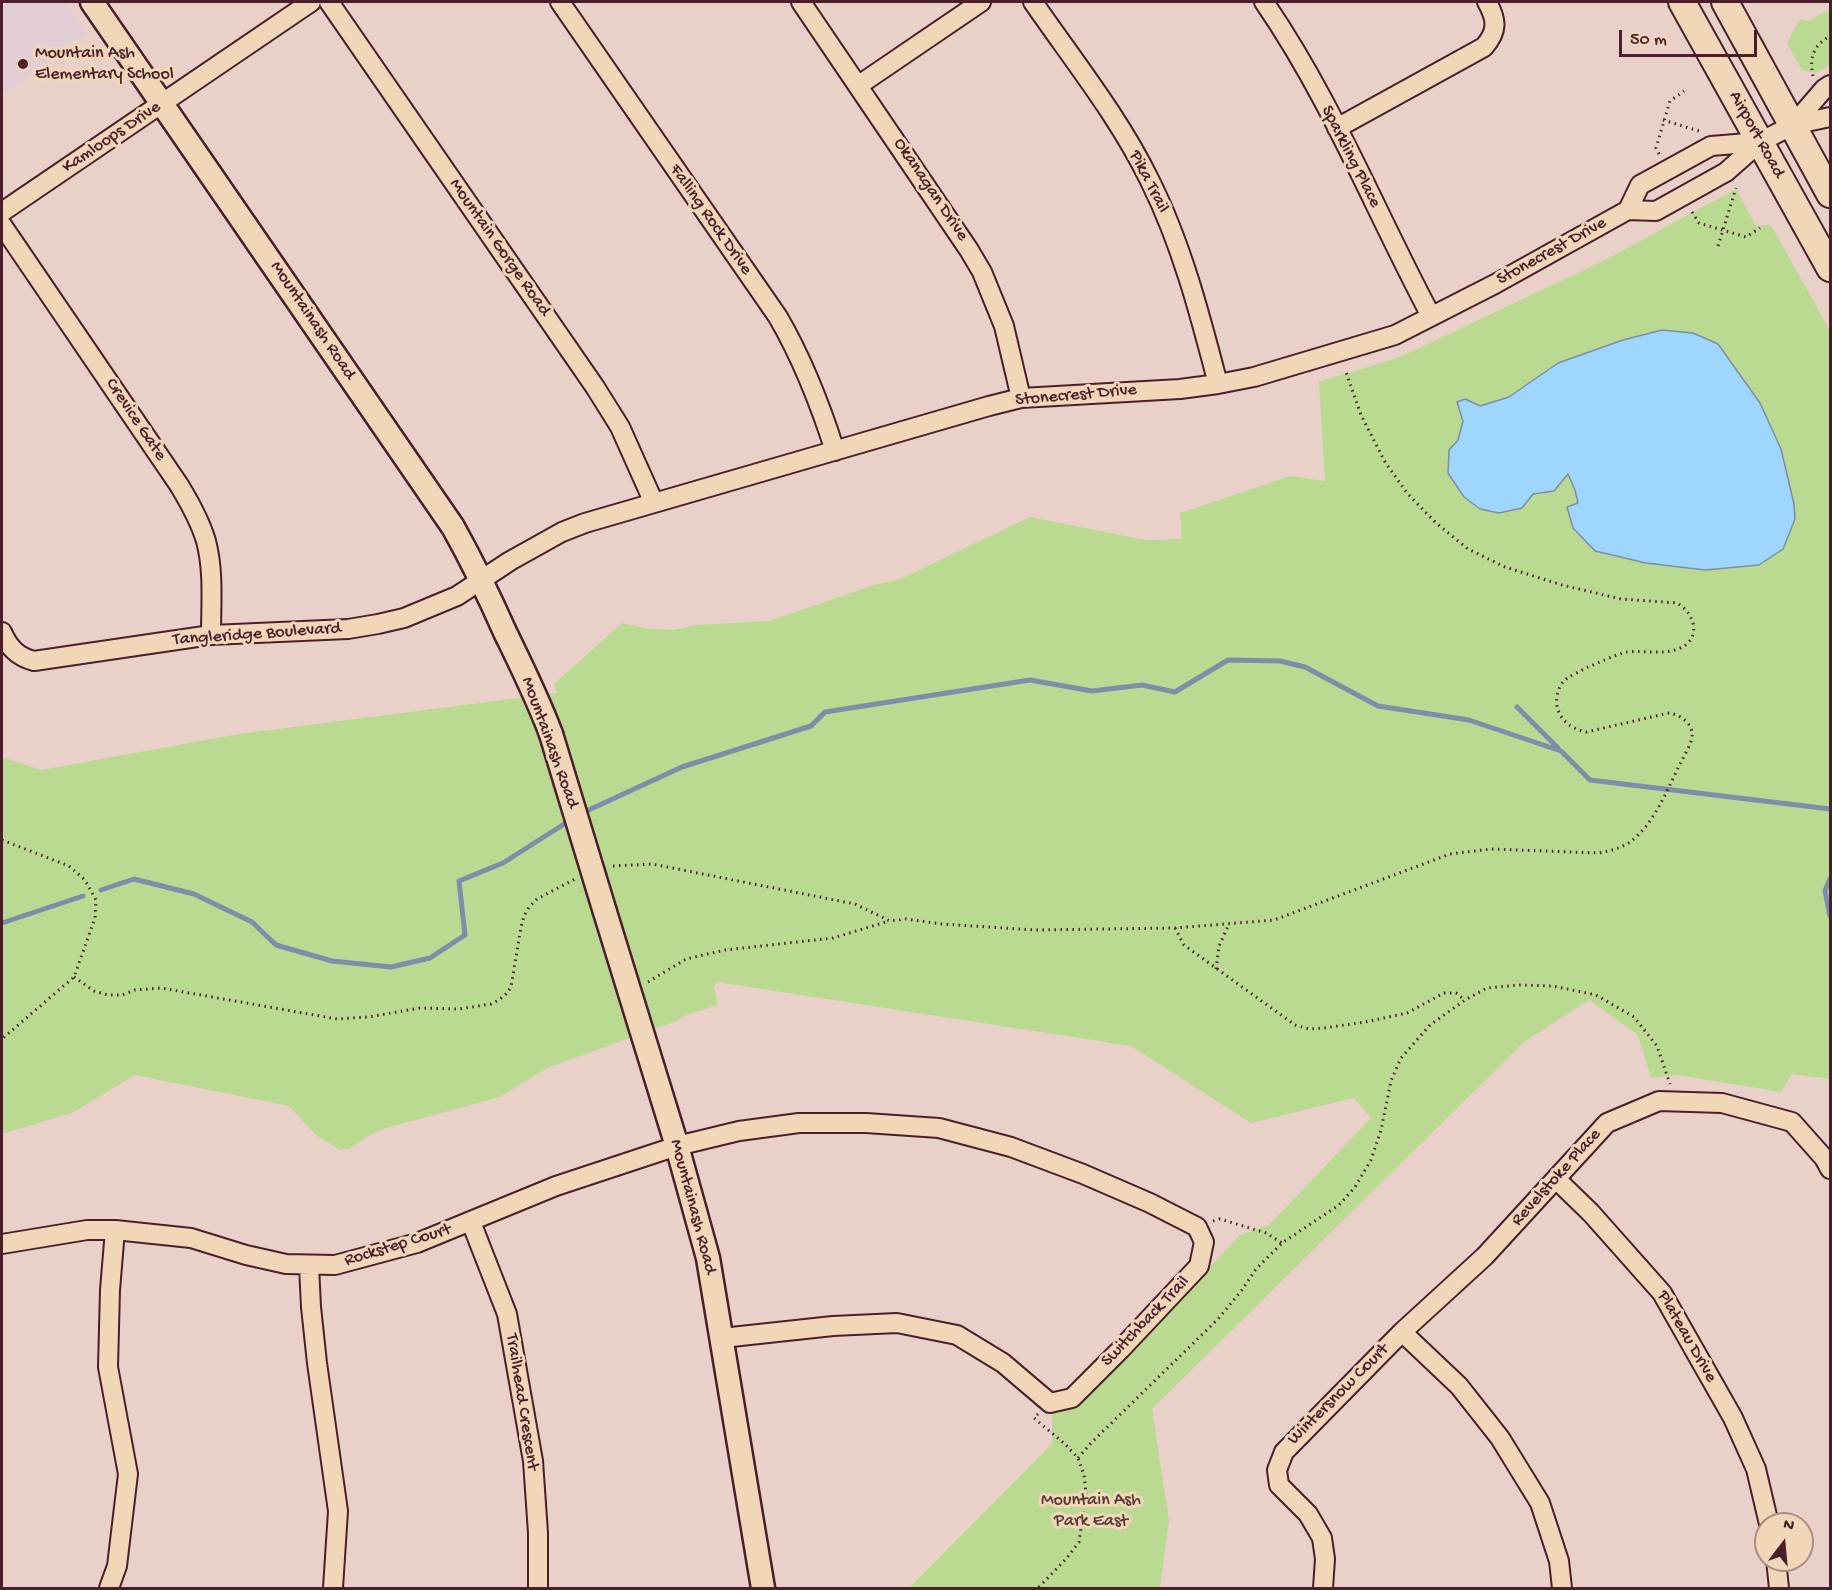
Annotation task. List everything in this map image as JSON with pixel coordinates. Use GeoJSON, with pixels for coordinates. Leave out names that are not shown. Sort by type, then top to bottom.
{"type":"FeatureCollection","features":[{"type":"Feature","properties":{"kind":"main road","name":"Airport Road"},"geometry":{"type":"LineString","coordinates":[[1682,2],[1830,268]]}},
{"type":"Feature","properties":{"kind":"main road","name":"Airport Road"},"geometry":{"type":"LineString","coordinates":[[1725,2],[1830,194]]}},
{"type":"Feature","properties":{"kind":"street","name":"Mountainash Road"},"geometry":{"type":"LineString","coordinates":[[92,2],[439,506],[466,550],[539,702],[677,1146],[708,1258],[763,1588]]}},
{"type":"Feature","properties":{"kind":"street","name":"Kamloops Drive"},"geometry":{"type":"LineString","coordinates":[[2,212],[311,2]]}},
{"type":"Feature","properties":{"kind":"street","name":"Mountain Gorge Road"},"geometry":{"type":"LineString","coordinates":[[329,2],[595,387],[620,427],[654,502]]}},
{"type":"Feature","properties":{"kind":"street","name":"Falling Rock Drive"},"geometry":{"type":"LineString","coordinates":[[560,2],[778,317],[814,387],[835,451]]}},
{"type":"Feature","properties":{"kind":"street","name":"Okanagan Drive"},"geometry":{"type":"LineString","coordinates":[[801,2],[859,85],[982,272],[1004,326],[1021,398]]}},
{"type":"Feature","properties":{"kind":"street"},"geometry":{"type":"LineString","coordinates":[[859,85],[981,2]]}},
{"type":"Feature","properties":{"kind":"street","name":"Pika Trail"},"geometry":{"type":"LineString","coordinates":[[1033,2],[1113,118],[1149,179],[1172,229],[1218,384]]}},
{"type":"Feature","properties":{"kind":"street","name":"Sparkling Place"},"geometry":{"type":"LineString","coordinates":[[1264,2],[1290,41],[1337,128],[1431,316]]}},
{"type":"Feature","properties":{"kind":"street"},"geometry":{"type":"LineString","coordinates":[[1337,128],[1484,47],[1494,34],[1495,25],[1493,13],[1487,2]]}},
{"type":"Feature","properties":{"kind":"street"},"geometry":{"type":"LineString","coordinates":[[1793,125],[1830,85]]}},
{"type":"Feature","properties":{"kind":"street"},"geometry":{"type":"LineString","coordinates":[[1793,125],[1830,117]]}},
{"type":"Feature","properties":{"kind":"street","name":"Stonecrest Drive"},"geometry":{"type":"LineString","coordinates":[[481,580],[562,532],[585,523],[1021,398],[1180,389],[1218,384],[1254,376],[1395,335],[1495,284],[1628,210],[1656,211],[1726,172],[1760,142],[1793,125]]}},
{"type":"Feature","properties":{"kind":"street","name":"Stonecrest Drive"},"geometry":{"type":"LineString","coordinates":[[1628,210],[1640,185],[1711,146],[1760,142]]}},
{"type":"Feature","properties":{"kind":"street","name":"Crevice Gate"},"geometry":{"type":"LineString","coordinates":[[2,225],[192,506],[209,558],[211,636]]}},
{"type":"Feature","properties":{"kind":"street","name":"Tangleridge Boulevard"},"geometry":{"type":"LineString","coordinates":[[2,632],[12,650],[23,658],[34,661],[211,636],[348,629],[404,618],[457,596],[481,580]]}},
{"type":"Feature","properties":{"kind":"street","name":"Revelstoke Place"},"geometry":{"type":"LineString","coordinates":[[1402,1332],[1485,1256],[1607,1123],[1659,1101],[1722,1103],[1792,1122],[1830,1168]]}},
{"type":"Feature","properties":{"kind":"street"},"geometry":{"type":"LineString","coordinates":[[677,1146],[739,1131],[799,1123],[866,1123],[939,1128],[1022,1151],[1093,1179],[1197,1227]]}},
{"type":"Feature","properties":{"kind":"street","name":"Rockstep Court"},"geometry":{"type":"LineString","coordinates":[[2,1244],[87,1230],[115,1230],[191,1238],[246,1255],[286,1264],[335,1265],[417,1244],[556,1186],[677,1146]]}},
{"type":"Feature","properties":{"kind":"street","name":"Plateau Drive"},"geometry":{"type":"LineString","coordinates":[[1556,1179],[1591,1213],[1662,1293],[1733,1418],[1756,1469],[1766,1512]]}},
{"type":"Feature","properties":{"kind":"street","name":"Trailhead Crescent"},"geometry":{"type":"LineString","coordinates":[[471,1222],[507,1314],[533,1461],[538,1533],[538,1588]]}},
{"type":"Feature","properties":{"kind":"street","name":"Switchback Trail"},"geometry":{"type":"LineString","coordinates":[[1050,1403],[1072,1398],[1199,1266],[1204,1242],[1197,1227]]}},
{"type":"Feature","properties":{"kind":"street"},"geometry":{"type":"LineString","coordinates":[[109,1588],[117,1566],[128,1474],[108,1367],[110,1290],[115,1230]]}},
{"type":"Feature","properties":{"kind":"street"},"geometry":{"type":"LineString","coordinates":[[309,1266],[317,1363],[338,1511],[333,1588]]}},
{"type":"Feature","properties":{"kind":"street"},"geometry":{"type":"LineString","coordinates":[[722,1338],[833,1326],[897,1323],[957,1335],[1003,1364],[1050,1403]]}},
{"type":"Feature","properties":{"kind":"street"},"geometry":{"type":"LineString","coordinates":[[1402,1332],[1459,1386],[1500,1438],[1540,1503],[1558,1561],[1562,1588]]}},
{"type":"Feature","properties":{"kind":"street","name":"Wintersnow Court"},"geometry":{"type":"LineString","coordinates":[[1323,1588],[1325,1559],[1322,1538],[1308,1514],[1279,1485],[1277,1470],[1284,1452],[1402,1332]]}},
{"type":"Feature","properties":{"kind":"street"},"geometry":{"type":"LineString","coordinates":[[1777,1572],[1779,1588]]}},
{"type":"Feature","properties":{"kind":"path"},"geometry":{"type":"LineString","coordinates":[[1813,77],[1812,53],[1830,36]]}},
{"type":"Feature","properties":{"kind":"path"},"geometry":{"type":"LineString","coordinates":[[1661,158],[1656,148],[1663,120],[1670,101],[1684,92]]}},
{"type":"Feature","properties":{"kind":"path"},"geometry":{"type":"LineString","coordinates":[[1663,120],[1707,133]]}},
{"type":"Feature","properties":{"kind":"path"},"geometry":{"type":"LineString","coordinates":[[1718,246],[1737,187]]}},
{"type":"Feature","properties":{"kind":"path"},"geometry":{"type":"LineString","coordinates":[[1691,211],[1699,223],[1746,237],[1760,228]]}},
{"type":"Feature","properties":{"kind":"path"},"geometry":{"type":"LineString","coordinates":[[630,994],[686,959],[725,950],[833,938],[890,921],[906,920],[1035,930],[1174,928],[1274,920],[1450,854],[1491,849],[1599,853],[1627,844],[1639,834],[1656,811],[1692,738],[1691,730],[1683,718],[1676,714],[1661,714],[1586,732],[1576,729],[1561,717],[1557,708],[1559,688],[1565,680],[1604,660],[1626,652],[1678,650],[1685,645],[1693,630],[1690,614],[1677,603],[1621,599],[1562,585],[1505,567],[1468,549],[1421,508],[1384,462],[1361,415],[1346,372]]}},
{"type":"Feature","properties":{"kind":"path"},"geometry":{"type":"LineString","coordinates":[[2,840],[69,866],[85,880],[96,900],[95,918],[74,977],[2,1039]]}},
{"type":"Feature","properties":{"kind":"path"},"geometry":{"type":"LineString","coordinates":[[606,869],[615,866],[651,864],[855,904],[890,921]]}},
{"type":"Feature","properties":{"kind":"path"},"geometry":{"type":"LineString","coordinates":[[74,977],[94,991],[108,995],[122,995],[135,990],[161,988],[337,1019],[368,1017],[420,1008],[459,1009],[491,1004],[499,1000],[511,987],[521,927],[529,907],[537,899],[568,881],[578,878]]}},
{"type":"Feature","properties":{"kind":"path"},"geometry":{"type":"LineString","coordinates":[[1216,969],[1219,946],[1229,924]]}},
{"type":"Feature","properties":{"kind":"path"},"geometry":{"type":"LineString","coordinates":[[1174,928],[1184,945],[1216,969],[1294,1025],[1309,1029],[1365,1022],[1407,1013],[1444,993],[1456,993],[1465,1000]]}},
{"type":"Feature","properties":{"kind":"path"},"geometry":{"type":"LineString","coordinates":[[1078,1458],[1090,1443],[1218,1319],[1256,1269],[1282,1243],[1339,1205],[1355,1187],[1371,1160],[1381,1130],[1391,1080],[1401,1058],[1430,1025],[1465,1000],[1487,988],[1520,985],[1554,986],[1596,995],[1634,1017],[1657,1046],[1668,1074],[1674,1102]]}},
{"type":"Feature","properties":{"kind":"path"},"geometry":{"type":"LineString","coordinates":[[1197,1227],[1220,1219],[1266,1233],[1282,1243]]}},
{"type":"Feature","properties":{"kind":"path"},"geometry":{"type":"LineString","coordinates":[[1038,1588],[1079,1542],[1086,1494],[1084,1475],[1078,1458],[1034,1418],[1050,1403]]}},
{"type":"Feature","properties":{"kind":"shaded area","name":"Mountain Ash Elementary School"},"geometry":{"type":"Polygon","coordinates":[[[2,2],[65,2],[87,34],[2,95],[2,2]]]}},
{"type":"Feature","properties":{"kind":"green space"},"geometry":{"type":"Polygon","coordinates":[[[1830,9],[1830,65],[1816,73],[1802,70],[1787,43],[1800,19],[1809,21],[1830,9]]]}},
{"type":"Feature","properties":{"kind":"green space","name":"Mountain Ash Park East"},"geometry":{"type":"Polygon","coordinates":[[[1736,189],[1756,226],[1771,225],[1830,331],[1830,1079],[1792,1074],[1781,1092],[1677,1075],[1651,1078],[1638,1035],[1589,1000],[1524,1042],[1152,1409],[1169,1520],[1160,1588],[909,1588],[1052,1444],[1052,1413],[1078,1404],[1240,1235],[1269,1225],[1371,1118],[1354,1098],[1251,1123],[1131,1046],[717,982],[714,987],[718,1005],[547,1068],[500,1097],[383,1129],[348,1150],[346,1148],[341,1151],[316,1135],[289,1106],[135,1075],[72,1113],[2,1134],[2,757],[41,770],[239,734],[557,693],[554,684],[622,623],[650,629],[675,630],[695,625],[769,621],[877,584],[898,580],[1030,517],[1145,540],[1182,539],[1180,513],[1290,476],[1325,481],[1319,382],[1397,358],[1432,342],[1605,260],[1736,189]]]}},
{"type":"Feature","properties":{"kind":"water"},"geometry":{"type":"Polygon","coordinates":[[[1662,330],[1693,333],[1718,344],[1760,403],[1781,449],[1794,504],[1795,519],[1783,549],[1759,565],[1705,570],[1646,563],[1595,551],[1573,528],[1567,507],[1578,503],[1568,474],[1554,491],[1533,494],[1522,508],[1499,513],[1480,509],[1464,497],[1448,473],[1449,450],[1458,440],[1463,421],[1457,402],[1465,399],[1480,406],[1509,397],[1558,363],[1623,340],[1662,330]]]}},
{"type":"Feature","properties":{"kind":"waterway"},"geometry":{"type":"LineString","coordinates":[[580,814],[682,767],[811,726],[825,712],[1030,680],[1092,691],[1142,685],[1175,692],[1228,660],[1280,661],[1305,667],[1378,706],[1469,720],[1561,751],[1590,780],[1830,809]]}},
{"type":"Feature","properties":{"kind":"waterway"},"geometry":{"type":"LineString","coordinates":[[1517,707],[1558,748]]}},
{"type":"Feature","properties":{"kind":"waterway"},"geometry":{"type":"LineString","coordinates":[[101,890],[134,879],[194,894],[252,922],[276,945],[332,961],[391,967],[430,958],[465,935],[459,881],[503,863],[572,819]]}},
{"type":"Feature","properties":{"kind":"waterway"},"geometry":{"type":"LineString","coordinates":[[1830,879],[1825,891],[1830,916]]}},
{"type":"Feature","properties":{"kind":"waterway"},"geometry":{"type":"LineString","coordinates":[[2,923],[83,896]]}},
{"type":"Feature","properties":{"kind":"place","name":"Mountain Ash Elementary School"},"geometry":{"type":"Point","coordinates":[23,64]}}]}
